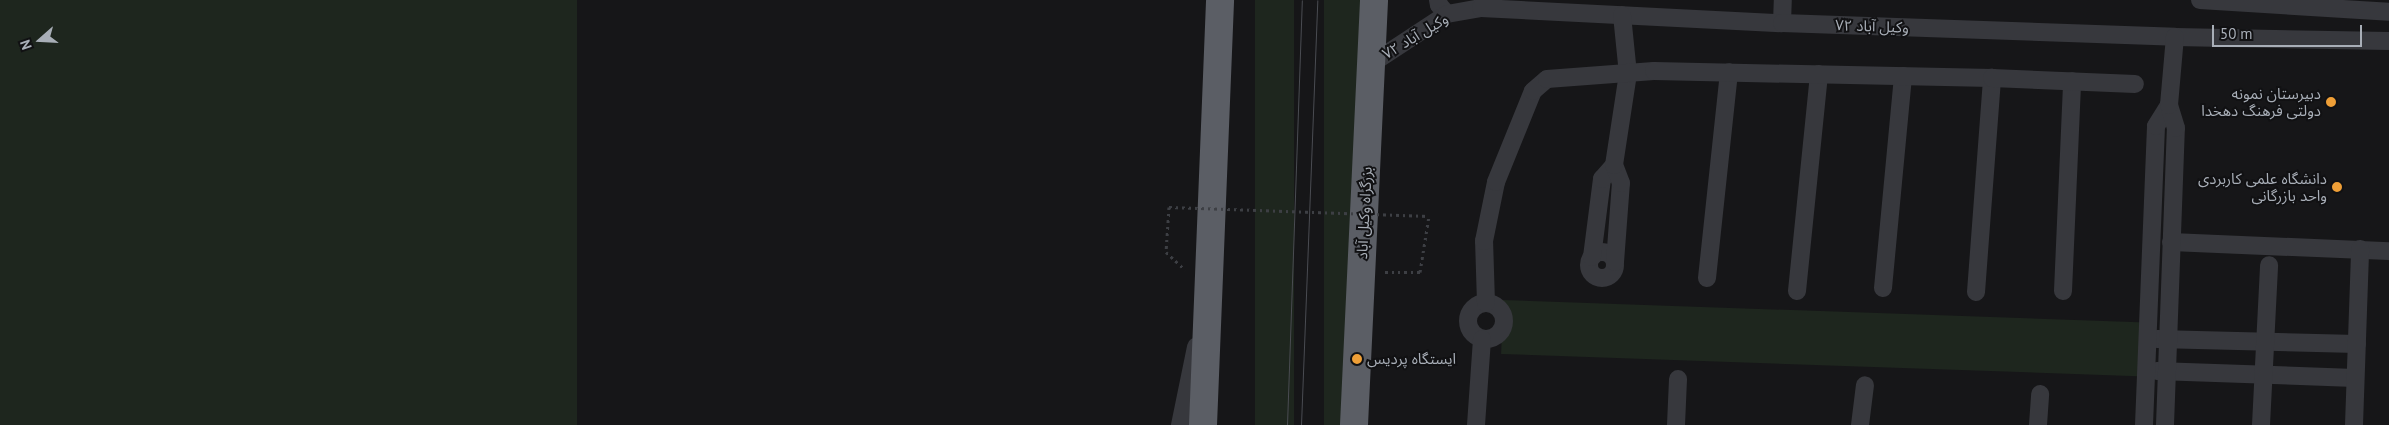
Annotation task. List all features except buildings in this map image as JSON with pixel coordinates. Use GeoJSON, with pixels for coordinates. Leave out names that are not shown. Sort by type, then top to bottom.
{"type":"FeatureCollection","features":[{"type":"Feature","properties":{"kind":"highway"},"geometry":{"type":"LineString","coordinates":[[1209,0],[1217,73]]}},
{"type":"Feature","properties":{"kind":"highway"},"geometry":{"type":"LineString","coordinates":[[1203,425],[1220,0]]}},
{"type":"Feature","properties":{"kind":"highway","name":"بزرگراه وکیل آباد"},"geometry":{"type":"LineString","coordinates":[[1357,417],[1374,0]]}},
{"type":"Feature","properties":{"kind":"street"},"geometry":{"type":"LineString","coordinates":[[1782,23],[1783,0]]}},
{"type":"Feature","properties":{"kind":"street"},"geometry":{"type":"LineString","coordinates":[[2200,0],[2389,12]]}},
{"type":"Feature","properties":{"kind":"street","name":"۷۲ وکیل آباد"},"geometry":{"type":"LineString","coordinates":[[1371,64],[1442,7],[1782,23],[2175,37],[2389,41]]}},
{"type":"Feature","properties":{"kind":"street"},"geometry":{"type":"LineString","coordinates":[[1614,165],[1602,179],[1592,257],[1589,264],[1591,272],[1596,277],[1604,278],[1615,270],[1621,183],[1614,165],[1628,74],[1622,15]]}},
{"type":"Feature","properties":{"kind":"street"},"geometry":{"type":"LineString","coordinates":[[2165,425],[2176,128],[2169,105],[2175,37]]}},
{"type":"Feature","properties":{"kind":"street"},"geometry":{"type":"LineString","coordinates":[[1486,302],[1484,241],[1496,182],[1533,91],[1548,80],[1654,71],[1992,78],[2134,84]]}},
{"type":"Feature","properties":{"kind":"street"},"geometry":{"type":"LineString","coordinates":[[1707,278],[1729,72]]}},
{"type":"Feature","properties":{"kind":"street"},"geometry":{"type":"LineString","coordinates":[[1797,290],[1819,74]]}},
{"type":"Feature","properties":{"kind":"street"},"geometry":{"type":"LineString","coordinates":[[1883,288],[1903,76]]}},
{"type":"Feature","properties":{"kind":"street"},"geometry":{"type":"LineString","coordinates":[[1976,292],[1992,78]]}},
{"type":"Feature","properties":{"kind":"street"},"geometry":{"type":"LineString","coordinates":[[2063,291],[2072,81]]}},
{"type":"Feature","properties":{"kind":"street"},"geometry":{"type":"LineString","coordinates":[[2144,425],[2156,126],[2169,105]]}},
{"type":"Feature","properties":{"kind":"street"},"geometry":{"type":"LineString","coordinates":[[2171,242],[2389,251]]}},
{"type":"Feature","properties":{"kind":"street"},"geometry":{"type":"LineString","coordinates":[[2354,425],[2360,249]]}},
{"type":"Feature","properties":{"kind":"street"},"geometry":{"type":"LineString","coordinates":[[2261,425],[2269,265]]}},
{"type":"Feature","properties":{"kind":"street"},"geometry":{"type":"LineString","coordinates":[[1180,425],[1208,290]]}},
{"type":"Feature","properties":{"kind":"street"},"geometry":{"type":"LineString","coordinates":[[1486,302],[1499,308],[1504,316],[1505,324],[1497,336],[1482,339],[1471,331],[1468,316],[1478,304],[1486,302]]}},
{"type":"Feature","properties":{"kind":"street"},"geometry":{"type":"LineString","coordinates":[[2147,338],[2356,344]]}},
{"type":"Feature","properties":{"kind":"street"},"geometry":{"type":"LineString","coordinates":[[1476,425],[1482,339]]}},
{"type":"Feature","properties":{"kind":"street"},"geometry":{"type":"LineString","coordinates":[[2146,371],[2355,378]]}},
{"type":"Feature","properties":{"kind":"street"},"geometry":{"type":"LineString","coordinates":[[1676,425],[1678,379]]}},
{"type":"Feature","properties":{"kind":"street"},"geometry":{"type":"LineString","coordinates":[[1860,425],[1865,385]]}},
{"type":"Feature","properties":{"kind":"street"},"geometry":{"type":"LineString","coordinates":[[2038,425],[2040,394]]}},
{"type":"Feature","properties":{"kind":"path"},"geometry":{"type":"LineString","coordinates":[[1166,252],[1169,206],[1429,216],[1420,272],[1362,272]]}},
{"type":"Feature","properties":{"kind":"shaded area"},"geometry":{"type":"Polygon","coordinates":[[[0,0],[577,0],[577,425],[0,425],[0,0]]]}},
{"type":"Feature","properties":{"kind":"shaded area"},"geometry":{"type":"Polygon","coordinates":[[[1255,0],[1294,0],[1294,425],[1255,425],[1255,0]]]}},
{"type":"Feature","properties":{"kind":"shaded area"},"geometry":{"type":"Polygon","coordinates":[[[1324,0],[1366,0],[1366,425],[1324,425],[1324,0]]]}},
{"type":"Feature","properties":{"kind":"shaded area"},"geometry":{"type":"Polygon","coordinates":[[[1503,300],[2147,322],[2145,376],[1501,354],[1503,300]]]}},
{"type":"Feature","properties":{"kind":"tram line"},"geometry":{"type":"LineString","coordinates":[[1287,425],[1302,0]]}},
{"type":"Feature","properties":{"kind":"tram line"},"geometry":{"type":"LineString","coordinates":[[1301,425],[1317,0]]}},
{"type":"Feature","properties":{"kind":"place","name":"دبیرستان نمونه دولتی فرهنگ دهخدا"},"geometry":{"type":"Point","coordinates":[2331,102]}},
{"type":"Feature","properties":{"kind":"place","name":"دانشگاه علمی کاربردی واحد بازرگانی"},"geometry":{"type":"Point","coordinates":[2337,187]}},
{"type":"Feature","properties":{"kind":"place","name":"ایستگاه پردیس"},"geometry":{"type":"Point","coordinates":[1357,359]}}]}
